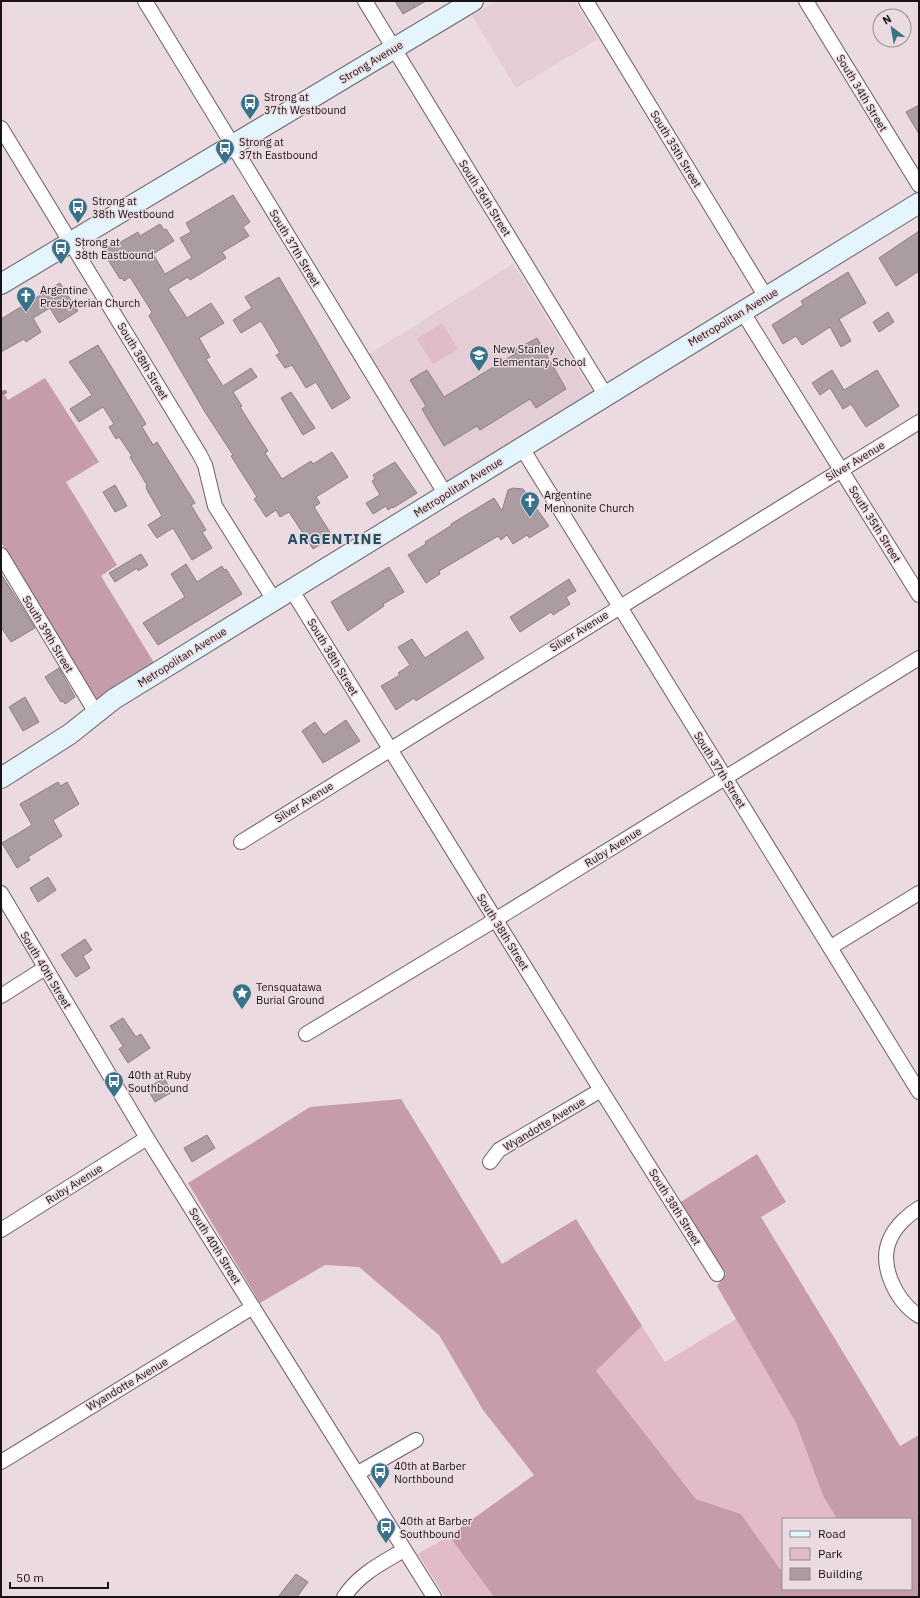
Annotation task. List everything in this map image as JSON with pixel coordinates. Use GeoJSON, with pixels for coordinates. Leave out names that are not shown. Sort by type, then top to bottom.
{"type":"FeatureCollection","features":[{"type":"Feature","properties":{"kind":"main road","name":"Strong Avenue"},"geometry":{"type":"LineString","coordinates":[[1,284],[473,1]]}},
{"type":"Feature","properties":{"kind":"main road","name":"Metropolitan Avenue"},"geometry":{"type":"LineString","coordinates":[[1,778],[70,734],[114,699],[919,203]]}},
{"type":"Feature","properties":{"kind":"street","name":"South 37th Street"},"geometry":{"type":"LineString","coordinates":[[145,1],[446,495]]}},
{"type":"Feature","properties":{"kind":"street","name":"South 36th Street"},"geometry":{"type":"LineString","coordinates":[[365,1],[606,396]]}},
{"type":"Feature","properties":{"kind":"street","name":"South 35th Street"},"geometry":{"type":"LineString","coordinates":[[586,1],[766,297]]}},
{"type":"Feature","properties":{"kind":"street","name":"South 34th Street"},"geometry":{"type":"LineString","coordinates":[[806,1],[919,185]]}},
{"type":"Feature","properties":{"kind":"street","name":"South 38th Street"},"geometry":{"type":"LineString","coordinates":[[1,128],[200,455],[205,465],[216,506],[274,600]]}},
{"type":"Feature","properties":{"kind":"street","name":"South 35th Street"},"geometry":{"type":"LineString","coordinates":[[742,311],[919,595]]}},
{"type":"Feature","properties":{"kind":"street","name":"Silver Avenue"},"geometry":{"type":"LineString","coordinates":[[241,842],[619,606],[919,422]]}},
{"type":"Feature","properties":{"kind":"street","name":"South 37th Street"},"geometry":{"type":"LineString","coordinates":[[522,448],[919,1092]]}},
{"type":"Feature","properties":{"kind":"street","name":"South 39th Street"},"geometry":{"type":"LineString","coordinates":[[1,555],[96,712]]}},
{"type":"Feature","properties":{"kind":"street","name":"South 38th Street"},"geometry":{"type":"LineString","coordinates":[[291,589],[495,920],[717,1274]]}},
{"type":"Feature","properties":{"kind":"street","name":"Ruby Avenue"},"geometry":{"type":"LineString","coordinates":[[306,1034],[495,920],[919,658]]}},
{"type":"Feature","properties":{"kind":"street","name":"South 40th Street"},"geometry":{"type":"LineString","coordinates":[[1,893],[147,1138],[358,1473],[434,1597]]}},
{"type":"Feature","properties":{"kind":"street"},"geometry":{"type":"LineString","coordinates":[[831,948],[919,893]]}},
{"type":"Feature","properties":{"kind":"street"},"geometry":{"type":"LineString","coordinates":[[1,996],[45,968]]}},
{"type":"Feature","properties":{"kind":"street","name":"Wyandotte Avenue"},"geometry":{"type":"LineString","coordinates":[[490,1162],[499,1150],[601,1090]]}},
{"type":"Feature","properties":{"kind":"street","name":"Ruby Avenue"},"geometry":{"type":"LineString","coordinates":[[1,1230],[147,1138]]}},
{"type":"Feature","properties":{"kind":"street"},"geometry":{"type":"LineString","coordinates":[[919,1208],[902,1223],[890,1237],[887,1254],[889,1276],[904,1303],[919,1316]]}},
{"type":"Feature","properties":{"kind":"street","name":"Wyandotte Avenue"},"geometry":{"type":"LineString","coordinates":[[1,1462],[253,1307]]}},
{"type":"Feature","properties":{"kind":"street"},"geometry":{"type":"LineString","coordinates":[[358,1473],[416,1440]]}},
{"type":"Feature","properties":{"kind":"street"},"geometry":{"type":"LineString","coordinates":[[344,1597],[363,1575],[404,1550]]}},
{"type":"Feature","properties":{"kind":"shaded area"},"geometry":{"type":"Polygon","coordinates":[[[496,1],[574,1],[598,39],[516,88],[472,16],[496,1]]]}},
{"type":"Feature","properties":{"kind":"shaded area","name":"New Stanley Elementary School"},"geometry":{"type":"Polygon","coordinates":[[[513,264],[591,390],[591,396],[454,482],[446,483],[368,355],[513,264]]]}},
{"type":"Feature","properties":{"kind":"shaded area"},"geometry":{"type":"Polygon","coordinates":[[[45,378],[99,462],[66,482],[117,565],[101,576],[156,666],[99,701],[92,697],[1,542],[1,390],[8,400],[45,378]]]}},
{"type":"Feature","properties":{"kind":"shaded area"},"geometry":{"type":"Polygon","coordinates":[[[401,1099],[502,1264],[576,1219],[642,1326],[596,1371],[696,1499],[741,1514],[780,1569],[782,1569],[782,1590],[912,1590],[912,1518],[836,1518],[823,1496],[796,1423],[717,1286],[726,1274],[679,1203],[757,1154],[786,1202],[761,1217],[900,1446],[919,1435],[919,1597],[494,1597],[449,1536],[534,1475],[483,1410],[439,1335],[359,1267],[325,1265],[260,1303],[188,1183],[310,1107],[401,1099]]]}},
{"type":"Feature","properties":{"kind":"green space"},"geometry":{"type":"Polygon","coordinates":[[[442,323],[458,349],[433,364],[417,339],[442,323]]]}},
{"type":"Feature","properties":{"kind":"green space"},"geometry":{"type":"Polygon","coordinates":[[[736,1319],[796,1423],[823,1496],[836,1518],[782,1518],[782,1569],[780,1569],[741,1514],[696,1499],[596,1371],[642,1326],[665,1362],[736,1319]]]}},
{"type":"Feature","properties":{"kind":"green space"},"geometry":{"type":"Polygon","coordinates":[[[449,1536],[494,1597],[445,1597],[418,1554],[449,1536]]]}},
{"type":"Feature","properties":{"kind":"building"},"geometry":{"type":"Polygon","coordinates":[[[395,1],[426,1],[403,14],[395,1]]]}},
{"type":"Feature","properties":{"kind":"building"},"geometry":{"type":"Polygon","coordinates":[[[919,105],[919,134],[906,112],[919,105]]]}},
{"type":"Feature","properties":{"kind":"building"},"geometry":{"type":"Polygon","coordinates":[[[233,195],[250,222],[243,227],[249,236],[222,252],[226,258],[190,280],[188,277],[168,289],[187,318],[211,303],[224,323],[199,338],[210,357],[206,359],[223,386],[251,368],[257,377],[233,392],[242,406],[240,407],[268,451],[265,453],[282,479],[311,461],[313,464],[332,452],[348,477],[316,497],[320,503],[314,507],[333,537],[313,549],[289,512],[280,517],[276,510],[266,517],[254,499],[257,497],[231,456],[233,455],[205,412],[149,316],[152,312],[130,277],[124,281],[122,278],[120,279],[105,255],[107,254],[104,250],[118,242],[119,243],[138,232],[140,236],[160,224],[164,230],[166,229],[174,241],[153,254],[165,274],[192,258],[180,238],[191,232],[186,223],[233,195]]]}},
{"type":"Feature","properties":{"kind":"building"},"geometry":{"type":"Polygon","coordinates":[[[919,231],[919,271],[896,286],[879,258],[919,231]]]}},
{"type":"Feature","properties":{"kind":"building"},"geometry":{"type":"Polygon","coordinates":[[[848,272],[866,303],[839,319],[851,341],[841,347],[830,327],[802,345],[796,336],[783,344],[772,325],[803,305],[801,301],[848,272]]]}},
{"type":"Feature","properties":{"kind":"building"},"geometry":{"type":"Polygon","coordinates":[[[279,277],[350,398],[332,409],[316,382],[306,388],[292,365],[285,368],[276,355],[280,353],[261,321],[241,333],[233,320],[252,308],[245,297],[279,277]]]}},
{"type":"Feature","properties":{"kind":"building","name":"Argentine Presbyterian Church"},"geometry":{"type":"Polygon","coordinates":[[[60,283],[78,311],[59,323],[50,308],[33,318],[41,332],[26,342],[24,339],[1,352],[1,319],[60,283]]]}},
{"type":"Feature","properties":{"kind":"building"},"geometry":{"type":"Polygon","coordinates":[[[888,312],[894,322],[879,332],[873,322],[888,312]]]}},
{"type":"Feature","properties":{"kind":"building"},"geometry":{"type":"Polygon","coordinates":[[[537,338],[566,389],[536,408],[530,399],[480,430],[477,426],[444,446],[422,409],[426,406],[410,380],[427,370],[444,397],[515,354],[515,350],[537,338]]]}},
{"type":"Feature","properties":{"kind":"building"},"geometry":{"type":"Polygon","coordinates":[[[98,345],[146,424],[142,427],[153,445],[157,442],[195,503],[191,505],[206,530],[202,532],[212,548],[192,560],[173,528],[157,538],[148,525],[162,516],[147,490],[147,485],[130,457],[132,456],[119,437],[116,439],[109,427],[114,424],[103,407],[79,422],[70,409],[92,395],[69,362],[98,345]]]}},
{"type":"Feature","properties":{"kind":"building"},"geometry":{"type":"Polygon","coordinates":[[[832,370],[844,390],[877,370],[899,406],[866,427],[851,404],[843,409],[830,388],[820,395],[812,383],[832,370]]]}},
{"type":"Feature","properties":{"kind":"building"},"geometry":{"type":"Polygon","coordinates":[[[291,392],[315,428],[303,435],[281,398],[291,392]]]}},
{"type":"Feature","properties":{"kind":"building"},"geometry":{"type":"Polygon","coordinates":[[[395,462],[417,493],[393,508],[392,507],[388,510],[386,506],[373,514],[366,503],[380,495],[372,481],[375,479],[373,475],[395,462]]]}},
{"type":"Feature","properties":{"kind":"building"},"geometry":{"type":"Polygon","coordinates":[[[115,485],[127,506],[115,512],[103,492],[115,485]]]}},
{"type":"Feature","properties":{"kind":"building"},"geometry":{"type":"Polygon","coordinates":[[[513,488],[523,489],[549,526],[529,538],[527,535],[513,544],[507,535],[501,540],[498,536],[439,571],[440,574],[426,583],[408,555],[426,544],[425,542],[452,525],[451,524],[494,498],[502,511],[508,490],[513,488]]]}},
{"type":"Feature","properties":{"kind":"building"},"geometry":{"type":"Polygon","coordinates":[[[141,554],[148,565],[138,571],[137,568],[115,582],[109,573],[141,554]]]}},
{"type":"Feature","properties":{"kind":"building"},"geometry":{"type":"Polygon","coordinates":[[[186,564],[197,582],[222,566],[224,570],[226,569],[242,594],[158,645],[143,623],[185,597],[171,574],[186,564]]]}},
{"type":"Feature","properties":{"kind":"building"},"geometry":{"type":"Polygon","coordinates":[[[389,567],[404,592],[383,604],[384,606],[348,631],[331,602],[389,567]]]}},
{"type":"Feature","properties":{"kind":"building"},"geometry":{"type":"Polygon","coordinates":[[[1,574],[35,628],[11,642],[1,627],[1,574]]]}},
{"type":"Feature","properties":{"kind":"building"},"geometry":{"type":"Polygon","coordinates":[[[569,579],[576,591],[566,597],[570,604],[553,615],[551,612],[520,632],[510,617],[569,579]]]}},
{"type":"Feature","properties":{"kind":"building"},"geometry":{"type":"Polygon","coordinates":[[[467,631],[484,658],[416,701],[414,698],[396,710],[381,686],[400,675],[398,673],[410,665],[398,647],[412,639],[425,658],[467,631]]]}},
{"type":"Feature","properties":{"kind":"building"},"geometry":{"type":"Polygon","coordinates":[[[59,668],[75,697],[65,704],[63,701],[61,702],[45,677],[59,668]]]}},
{"type":"Feature","properties":{"kind":"building"},"geometry":{"type":"Polygon","coordinates":[[[25,697],[39,722],[23,731],[9,707],[25,697]]]}},
{"type":"Feature","properties":{"kind":"building"},"geometry":{"type":"Polygon","coordinates":[[[346,720],[360,741],[323,763],[302,731],[315,722],[324,735],[346,720]]]}},
{"type":"Feature","properties":{"kind":"building"},"geometry":{"type":"Polygon","coordinates":[[[58,782],[61,786],[67,782],[79,804],[53,820],[62,836],[28,857],[30,860],[17,868],[2,843],[32,825],[20,804],[58,782]]]}},
{"type":"Feature","properties":{"kind":"building"},"geometry":{"type":"Polygon","coordinates":[[[48,877],[56,890],[38,902],[30,888],[48,877]]]}},
{"type":"Feature","properties":{"kind":"building"},"geometry":{"type":"Polygon","coordinates":[[[85,939],[92,950],[83,956],[90,968],[76,977],[61,955],[85,939]]]}},
{"type":"Feature","properties":{"kind":"building"},"geometry":{"type":"Polygon","coordinates":[[[123,1018],[136,1037],[141,1034],[150,1048],[128,1063],[119,1049],[123,1046],[110,1026],[123,1018]]]}},
{"type":"Feature","properties":{"kind":"building"},"geometry":{"type":"Polygon","coordinates":[[[164,1078],[172,1092],[155,1102],[147,1088],[164,1078]]]}},
{"type":"Feature","properties":{"kind":"building"},"geometry":{"type":"Polygon","coordinates":[[[207,1135],[215,1148],[192,1162],[184,1148],[207,1135]]]}},
{"type":"Feature","properties":{"kind":"building"},"geometry":{"type":"Polygon","coordinates":[[[296,1574],[308,1582],[297,1597],[278,1597],[296,1574]]]}},
{"type":"Feature","properties":{"kind":"waterway"},"geometry":{"type":"LineString","coordinates":[[1,393],[5,392]]}},
{"type":"Feature","properties":{"kind":"place","name":"Strong at 37th Westbound"},"geometry":{"type":"Point","coordinates":[250,120]}},
{"type":"Feature","properties":{"kind":"place","name":"Strong at 37th Eastbound"},"geometry":{"type":"Point","coordinates":[225,165]}},
{"type":"Feature","properties":{"kind":"place","name":"Strong at 38th Westbound"},"geometry":{"type":"Point","coordinates":[78,224]}},
{"type":"Feature","properties":{"kind":"place","name":"Strong at 38th Eastbound"},"geometry":{"type":"Point","coordinates":[61,265]}},
{"type":"Feature","properties":{"kind":"place","name":"Argentine Presbyterian Church"},"geometry":{"type":"Point","coordinates":[26,313]}},
{"type":"Feature","properties":{"kind":"place","name":"New Stanley Elementary School"},"geometry":{"type":"Point","coordinates":[479,372]}},
{"type":"Feature","properties":{"kind":"place","name":"Argentine Mennonite Church"},"geometry":{"type":"Point","coordinates":[530,518]}},
{"type":"Feature","properties":{"kind":"place","name":"Tensquatawa Burial Ground"},"geometry":{"type":"Point","coordinates":[242,1010]}},
{"type":"Feature","properties":{"kind":"place","name":"40th at Ruby Southbound"},"geometry":{"type":"Point","coordinates":[114,1098]}},
{"type":"Feature","properties":{"kind":"place","name":"40th at Barber Northbound"},"geometry":{"type":"Point","coordinates":[380,1489]}},
{"type":"Feature","properties":{"kind":"place","name":"40th at Barber Southbound"},"geometry":{"type":"Point","coordinates":[386,1544]}},
{"type":"Feature","properties":{"kind":"district","name":"ARGENTINE"},"geometry":{"type":"Point","coordinates":[335,539]}}]}
